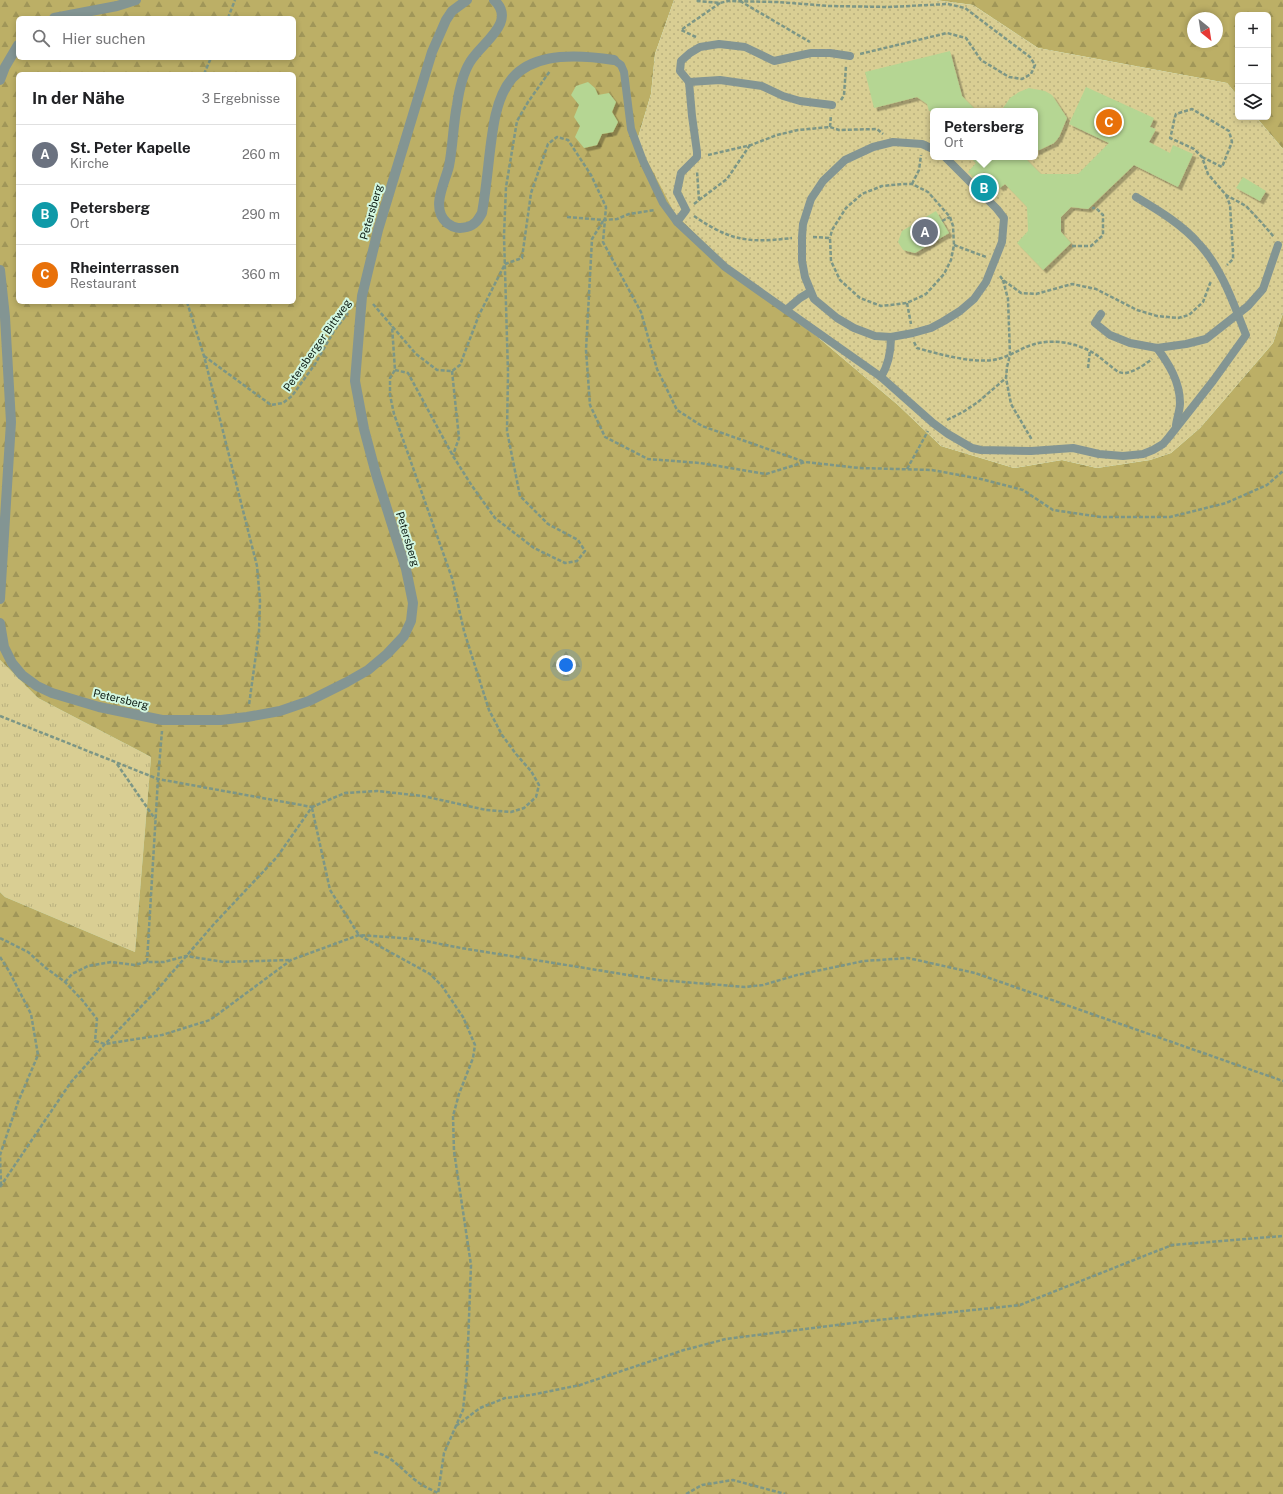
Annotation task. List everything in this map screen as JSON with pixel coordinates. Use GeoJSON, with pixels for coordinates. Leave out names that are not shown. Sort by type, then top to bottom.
{"type":"FeatureCollection","features":[{"type":"Feature","properties":{"kind":"street"},"geometry":{"type":"LineString","coordinates":[[64,16],[117,6],[136,0]]}},
{"type":"Feature","properties":{"kind":"street","name":"Petersberg"},"geometry":{"type":"LineString","coordinates":[[0,623],[4,647],[12,663],[22,675],[37,686],[52,693],[99,707],[162,720],[221,720],[247,717],[280,711],[309,701],[368,670],[387,654],[404,636],[411,621],[413,603],[406,569],[376,474],[364,429],[355,381],[362,296],[378,230],[432,52],[446,20],[452,11],[467,0]]}},
{"type":"Feature","properties":{"kind":"street"},"geometry":{"type":"LineString","coordinates":[[494,0],[500,6],[503,14],[501,26],[469,62],[460,86],[454,117],[449,165],[439,201],[440,211],[444,220],[452,226],[462,228],[471,226],[478,221],[482,213],[493,122],[502,93],[512,78],[524,68],[536,62],[554,57],[577,56],[614,60]]}},
{"type":"Feature","properties":{"kind":"street"},"geometry":{"type":"LineString","coordinates":[[0,80],[5,67],[16,48]]}},
{"type":"Feature","properties":{"kind":"street"},"geometry":{"type":"LineString","coordinates":[[0,270],[6,317],[11,422],[0,599]]}},
{"type":"Feature","properties":{"kind":"lane"},"geometry":{"type":"LineString","coordinates":[[676,222],[686,210],[677,192],[681,173],[697,158],[689,82],[680,71],[680,61],[700,47],[719,44],[745,47],[774,61],[811,53],[830,53],[850,56]]}},
{"type":"Feature","properties":{"kind":"lane"},"geometry":{"type":"LineString","coordinates":[[614,60],[621,65],[624,72],[631,129],[643,161],[663,203],[676,222],[725,267],[881,376],[935,425],[972,448],[992,451],[1073,448],[1099,454],[1123,456],[1143,454],[1153,450],[1163,444],[1246,335],[1221,271],[1210,256],[1194,238],[1154,207],[1136,197]]}},
{"type":"Feature","properties":{"kind":"lane"},"geometry":{"type":"LineString","coordinates":[[689,82],[720,80],[762,86],[782,96],[800,102],[832,105]]}},
{"type":"Feature","properties":{"kind":"lane"},"geometry":{"type":"LineString","coordinates":[[930,148],[922,144],[893,142],[873,147],[845,160],[823,181],[811,199],[803,224],[802,261],[805,277],[814,299],[824,309],[854,328],[875,336],[891,337],[913,333],[944,321],[960,311],[974,299],[986,282],[1002,242],[1004,218],[997,209],[948,160]]}},
{"type":"Feature","properties":{"kind":"lane"},"geometry":{"type":"LineString","coordinates":[[1101,314],[1095,323],[1110,335],[1130,343],[1158,350],[1206,339],[1238,315],[1263,289],[1278,245]]}},
{"type":"Feature","properties":{"kind":"lane"},"geometry":{"type":"LineString","coordinates":[[786,310],[810,292]]}},
{"type":"Feature","properties":{"kind":"lane"},"geometry":{"type":"LineString","coordinates":[[881,376],[886,369],[891,352],[891,337]]}},
{"type":"Feature","properties":{"kind":"lane"},"geometry":{"type":"LineString","coordinates":[[1158,350],[1169,364],[1176,380],[1180,402],[1176,426]]}},
{"type":"Feature","properties":{"kind":"path"},"geometry":{"type":"LineString","coordinates":[[229,16],[235,0]]}},
{"type":"Feature","properties":{"kind":"path"},"geometry":{"type":"LineString","coordinates":[[697,0],[720,3]]}},
{"type":"Feature","properties":{"kind":"path"},"geometry":{"type":"LineString","coordinates":[[713,45],[681,30],[720,3],[726,1],[778,2],[829,6],[889,7],[948,4],[964,8],[1030,57],[1035,65],[1031,74],[1022,79],[1009,77],[981,60],[966,38],[947,33],[850,56],[845,68],[844,95],[840,102],[832,105]]}},
{"type":"Feature","properties":{"kind":"path"},"geometry":{"type":"LineString","coordinates":[[740,1],[810,42]]}},
{"type":"Feature","properties":{"kind":"path"},"geometry":{"type":"LineString","coordinates":[[395,370],[408,373],[453,456],[495,518],[534,548],[565,563],[577,561],[585,551],[578,540],[548,524],[520,496],[507,431],[508,373],[504,236],[506,187],[517,121],[528,102],[554,65],[554,57]]}},
{"type":"Feature","properties":{"kind":"path"},"geometry":{"type":"LineString","coordinates":[[205,72],[210,60]]}},
{"type":"Feature","properties":{"kind":"path"},"geometry":{"type":"LineString","coordinates":[[1202,157],[1222,167],[1232,142],[1229,130],[1192,109],[1176,114],[1173,121],[1173,128],[1170,138],[1194,149],[1202,157],[1208,174],[1226,194],[1246,206],[1262,222],[1275,238],[1278,245]]}},
{"type":"Feature","properties":{"kind":"path"},"geometry":{"type":"LineString","coordinates":[[698,200],[697,158],[751,145],[777,135],[798,130],[830,127],[839,130],[876,129],[893,142]]}},
{"type":"Feature","properties":{"kind":"path"},"geometry":{"type":"LineString","coordinates":[[453,456],[459,438],[452,371],[460,365],[479,315],[505,264],[522,258],[531,193],[548,144],[557,137],[568,140],[591,175],[606,207],[603,242],[641,312],[657,369],[678,410],[702,426],[805,462],[859,468],[932,470],[981,479],[1023,490],[1053,510],[1101,517],[1170,517],[1219,505],[1267,485],[1283,471]]}},
{"type":"Feature","properties":{"kind":"path"},"geometry":{"type":"LineString","coordinates":[[912,184],[919,170],[922,144]]}},
{"type":"Feature","properties":{"kind":"path"},"geometry":{"type":"LineString","coordinates":[[751,145],[727,179],[686,210],[704,223],[738,238],[770,240],[810,236],[830,238]]}},
{"type":"Feature","properties":{"kind":"path"},"geometry":{"type":"LineString","coordinates":[[912,184],[928,192],[950,217],[954,226],[954,246],[951,260],[944,274],[926,294],[907,302],[881,306],[860,298],[840,280],[831,261],[830,238],[832,230],[846,208],[862,194],[882,186],[912,184]]}},
{"type":"Feature","properties":{"kind":"path"},"geometry":{"type":"LineString","coordinates":[[1039,450],[1011,404],[1006,378],[1010,355],[1008,299],[1003,280],[1021,293],[1036,294],[1072,284],[1096,289],[1137,310],[1156,316],[1178,318],[1189,315],[1203,302],[1212,279],[1233,259],[1230,205],[1226,194]]}},
{"type":"Feature","properties":{"kind":"path"},"geometry":{"type":"LineString","coordinates":[[1072,246],[1091,246],[1103,235],[1103,215],[1096,208],[1092,208]]}},
{"type":"Feature","properties":{"kind":"path"},"geometry":{"type":"LineString","coordinates":[[567,217],[604,220],[617,219],[629,214],[655,209],[676,222]]}},
{"type":"Feature","properties":{"kind":"path"},"geometry":{"type":"LineString","coordinates":[[942,221],[950,217]]}},
{"type":"Feature","properties":{"kind":"path"},"geometry":{"type":"LineString","coordinates":[[604,220],[592,238],[586,350],[590,405],[605,437],[648,459],[700,463],[766,474],[805,462]]}},
{"type":"Feature","properties":{"kind":"path"},"geometry":{"type":"LineString","coordinates":[[954,246],[987,257],[994,262]]}},
{"type":"Feature","properties":{"kind":"path","name":"Petersberger Bittweg"},"geometry":{"type":"LineString","coordinates":[[204,356],[271,405],[283,403],[292,396],[315,364],[334,331],[362,296],[373,304],[416,354],[437,370],[452,371]]}},
{"type":"Feature","properties":{"kind":"path"},"geometry":{"type":"LineString","coordinates":[[907,302],[914,343],[917,348],[935,353],[968,359],[992,360],[1010,355],[1028,347],[1059,341],[1078,345],[1090,351],[1117,372],[1123,373],[1142,368],[1158,350]]}},
{"type":"Feature","properties":{"kind":"path"},"geometry":{"type":"LineString","coordinates":[[188,304],[204,356],[257,566],[260,601],[259,632],[247,717]]}},
{"type":"Feature","properties":{"kind":"path"},"geometry":{"type":"LineString","coordinates":[[0,1186],[71,1082],[157,990],[209,929],[277,857],[312,808],[345,793],[377,791],[423,796],[486,810],[511,812],[524,808],[536,797],[539,785],[502,735],[490,710],[464,631],[452,578],[394,414],[390,395],[390,378],[395,370],[392,326]]}},
{"type":"Feature","properties":{"kind":"path"},"geometry":{"type":"LineString","coordinates":[[1088,368],[1090,351]]}},
{"type":"Feature","properties":{"kind":"path"},"geometry":{"type":"LineString","coordinates":[[907,469],[935,425],[963,412],[978,402],[1006,378]]}},
{"type":"Feature","properties":{"kind":"path"},"geometry":{"type":"LineString","coordinates":[[0,716],[117,764],[158,779],[312,808]]}},
{"type":"Feature","properties":{"kind":"path"},"geometry":{"type":"LineString","coordinates":[[147,962],[162,720]]}},
{"type":"Feature","properties":{"kind":"path"},"geometry":{"type":"LineString","coordinates":[[117,764],[156,819]]}},
{"type":"Feature","properties":{"kind":"path"},"geometry":{"type":"LineString","coordinates":[[312,808],[330,890],[359,935],[430,974],[442,986],[463,1017],[474,1045],[473,1058],[459,1094],[453,1116],[454,1151],[471,1265],[467,1371],[462,1410],[444,1453],[438,1493],[419,1483],[400,1465],[384,1454],[374,1452]]}},
{"type":"Feature","properties":{"kind":"path"},"geometry":{"type":"LineString","coordinates":[[0,938],[28,952],[65,982],[97,1019],[95,1040],[105,1044],[162,1035],[210,1020],[291,960],[359,935],[415,939],[461,948],[659,980],[744,987],[763,985],[796,975],[864,962],[908,958],[975,972],[1283,1081]]}},
{"type":"Feature","properties":{"kind":"path"},"geometry":{"type":"LineString","coordinates":[[65,982],[72,974],[88,966],[111,962],[134,965],[147,962],[164,962],[186,956],[224,962],[291,960]]}},
{"type":"Feature","properties":{"kind":"path"},"geometry":{"type":"LineString","coordinates":[[0,957],[9,971],[31,1014],[38,1055],[18,1102],[0,1155],[0,1186]]}},
{"type":"Feature","properties":{"kind":"path"},"geometry":{"type":"LineString","coordinates":[[456,1426],[480,1408],[505,1398],[580,1385],[684,1350],[726,1339],[860,1322],[1020,1305],[1172,1246],[1283,1236]]}},
{"type":"Feature","properties":{"kind":"path"},"geometry":{"type":"LineString","coordinates":[[686,1494],[702,1485],[733,1480],[785,1494]]}},
{"type":"Feature","properties":{"kind":"green space"},"geometry":{"type":"Polygon","coordinates":[[[0,0],[674,0],[655,54],[651,94],[637,141],[820,339],[898,405],[941,446],[1014,468],[1062,460],[1097,468],[1150,460],[1171,453],[1200,428],[1273,343],[1283,313],[1283,1494],[0,1494],[0,892],[5,897],[135,952],[151,757],[38,698],[0,660],[0,0]]]}},
{"type":"Feature","properties":{"kind":"green space"},"geometry":{"type":"Polygon","coordinates":[[[674,0],[935,0],[973,5],[1038,48],[1227,83],[1235,92],[1235,120],[1259,120],[1283,149],[1283,313],[1273,343],[1200,428],[1171,453],[1150,460],[1097,468],[1062,460],[1014,468],[941,446],[898,405],[820,339],[737,275],[675,214],[637,141],[651,94],[655,54],[674,0]]]}},
{"type":"Feature","properties":{"kind":"green space"},"geometry":{"type":"Polygon","coordinates":[[[935,0],[1283,0],[1283,149],[1259,120],[1271,120],[1271,12],[1235,12],[1235,92],[1227,83],[1038,48],[973,5],[935,0]]]}},
{"type":"Feature","properties":{"kind":"green space"},"geometry":{"type":"Polygon","coordinates":[[[0,660],[38,698],[151,757],[135,952],[5,897],[0,892],[0,660]]]}},
{"type":"Feature","properties":{"kind":"building"},"geometry":{"type":"Polygon","coordinates":[[[950,51],[962,96],[974,108],[930,108],[929,111],[927,104],[917,97],[874,108],[865,72],[950,51]]]}},
{"type":"Feature","properties":{"kind":"building"},"geometry":{"type":"Polygon","coordinates":[[[588,82],[595,88],[598,95],[609,93],[616,102],[612,112],[618,122],[613,132],[602,134],[597,145],[584,148],[575,137],[580,126],[574,117],[579,105],[571,95],[576,86],[588,82]]]}},
{"type":"Feature","properties":{"kind":"building"},"geometry":{"type":"Polygon","coordinates":[[[1086,87],[1154,118],[1150,127],[1156,129],[1149,142],[1170,153],[1173,145],[1193,154],[1178,187],[1134,165],[1088,209],[1071,207],[1061,217],[1061,232],[1071,243],[1043,270],[1017,243],[1028,231],[1027,207],[1005,184],[1000,188],[984,172],[976,180],[968,172],[976,163],[973,160],[1027,160],[1041,174],[1078,174],[1109,143],[1069,124],[1086,87]]]}},
{"type":"Feature","properties":{"kind":"building"},"geometry":{"type":"Polygon","coordinates":[[[1029,88],[1045,91],[1052,95],[1067,118],[1059,137],[1054,143],[1038,151],[1038,108],[1003,108],[1010,98],[1029,88]]]}},
{"type":"Feature","properties":{"kind":"building"},"geometry":{"type":"Polygon","coordinates":[[[1243,177],[1266,191],[1260,201],[1236,188],[1243,177]]]}},
{"type":"Feature","properties":{"kind":"building"},"geometry":{"type":"Polygon","coordinates":[[[936,211],[949,233],[915,253],[903,250],[898,242],[902,231],[936,211]]]}},
{"type":"Feature","properties":{"kind":"place","name":"Rheinterrassen"},"geometry":{"type":"Point","coordinates":[1109,122]}},
{"type":"Feature","properties":{"kind":"place","name":"Petersberg"},"geometry":{"type":"Point","coordinates":[984,188]}},
{"type":"Feature","properties":{"kind":"place","name":"St. Peter Kapelle"},"geometry":{"type":"Point","coordinates":[925,232]}}]}
